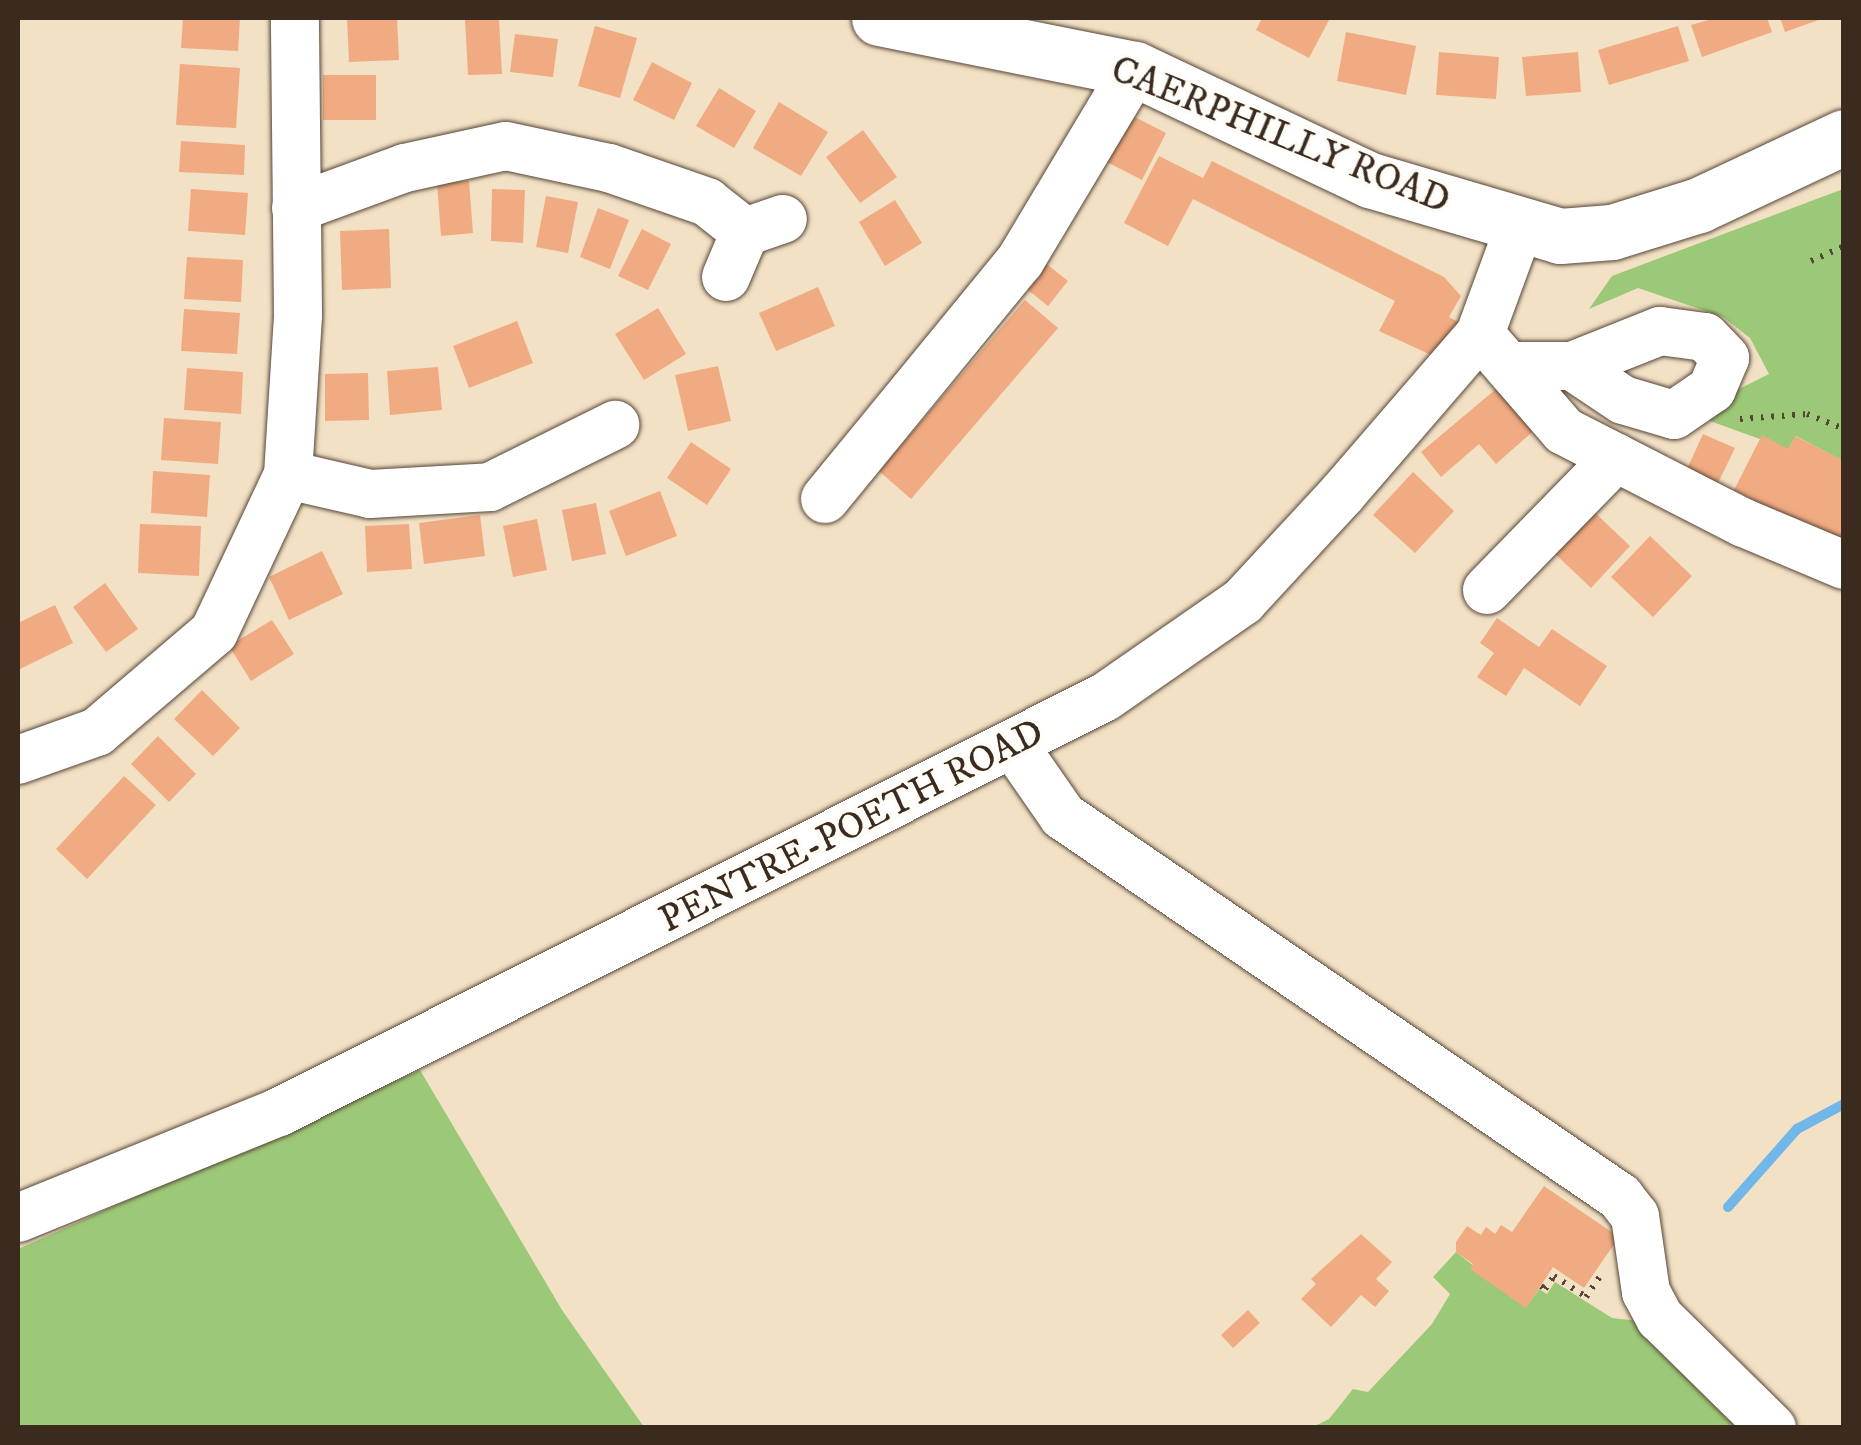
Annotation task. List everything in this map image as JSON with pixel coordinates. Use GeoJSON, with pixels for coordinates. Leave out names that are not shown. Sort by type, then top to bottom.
{"type":"FeatureCollection","features":[{"type":"Feature","properties":{"kind":"main road","name":"CAERPHILLY ROAD"},"geometry":{"type":"LineString","coordinates":[[879,18],[1135,69],[1370,180],[1520,228],[1560,236],[1612,232],[1699,204],[1844,137]]}},
{"type":"Feature","properties":{"kind":"street"},"geometry":{"type":"LineString","coordinates":[[18,760],[97,732],[214,632],[288,475],[296,208],[295,18]]}},
{"type":"Feature","properties":{"kind":"street"},"geometry":{"type":"LineString","coordinates":[[825,499],[1020,261],[1135,69]]}},
{"type":"Feature","properties":{"kind":"street"},"geometry":{"type":"LineString","coordinates":[[296,208],[405,168],[506,146],[609,168],[764,226],[726,278]]}},
{"type":"Feature","properties":{"kind":"street","name":"PENTRE-POETH ROAD"},"geometry":{"type":"LineString","coordinates":[[18,1218],[279,1112],[1015,747],[1105,697],[1243,601],[1495,350],[1520,228]]}},
{"type":"Feature","properties":{"kind":"street"},"geometry":{"type":"LineString","coordinates":[[1495,350],[1572,366],[1624,400],[1674,415],[1712,389],[1725,358],[1705,337],[1660,331],[1572,366]]}},
{"type":"Feature","properties":{"kind":"street"},"geometry":{"type":"LineString","coordinates":[[1495,350],[1564,431],[1844,564]]}},
{"type":"Feature","properties":{"kind":"street"},"geometry":{"type":"LineString","coordinates":[[288,475],[370,494],[490,487],[615,425]]}},
{"type":"Feature","properties":{"kind":"street"},"geometry":{"type":"LineString","coordinates":[[1486,590],[1616,458]]}},
{"type":"Feature","properties":{"kind":"street"},"geometry":{"type":"LineString","coordinates":[[1015,747],[1063,816],[1620,1197],[1635,1216],[1646,1292],[1660,1318],[1772,1428]]}},
{"type":"Feature","properties":{"kind":"path"},"geometry":{"type":"LineString","coordinates":[[1811,261],[1844,246]]}},
{"type":"Feature","properties":{"kind":"path"},"geometry":{"type":"LineString","coordinates":[[1674,415],[1710,421],[1807,414],[1844,429]]}},
{"type":"Feature","properties":{"kind":"path"},"geometry":{"type":"LineString","coordinates":[[1541,1286],[1546,1290],[1554,1276],[1586,1297],[1606,1267]]}},
{"type":"Feature","properties":{"kind":"green space"},"geometry":{"type":"Polygon","coordinates":[[[1843,189],[1843,461],[1796,436],[1788,449],[1710,421],[1723,397],[1769,374],[1750,338],[1723,317],[1638,288],[1589,309],[1612,276],[1843,189]]]}},
{"type":"Feature","properties":{"kind":"green space"},"geometry":{"type":"Polygon","coordinates":[[[420,1070],[562,1310],[644,1427],[18,1428],[18,1249],[420,1070]]]}},
{"type":"Feature","properties":{"kind":"green space"},"geometry":{"type":"Polygon","coordinates":[[[1456,1252],[1526,1307],[1539,1289],[1547,1294],[1555,1282],[1612,1318],[1638,1321],[1754,1428],[1311,1428],[1329,1419],[1353,1389],[1368,1392],[1432,1324],[1450,1294],[1433,1277],[1456,1252]]]}},
{"type":"Feature","properties":{"kind":"building"},"geometry":{"type":"Polygon","coordinates":[[[183,18],[240,18],[238,51],[181,48],[183,18]]]}},
{"type":"Feature","properties":{"kind":"building"},"geometry":{"type":"Polygon","coordinates":[[[347,18],[397,18],[399,60],[349,62],[347,18]]]}},
{"type":"Feature","properties":{"kind":"building"},"geometry":{"type":"Polygon","coordinates":[[[1262,18],[1329,20],[1309,58],[1256,30],[1262,18]]]}},
{"type":"Feature","properties":{"kind":"building"},"geometry":{"type":"Polygon","coordinates":[[[1715,18],[1767,18],[1772,32],[1702,57],[1691,25],[1715,18]]]}},
{"type":"Feature","properties":{"kind":"building"},"geometry":{"type":"Polygon","coordinates":[[[1780,18],[1824,18],[1785,32],[1780,18]]]}},
{"type":"Feature","properties":{"kind":"building"},"geometry":{"type":"Polygon","coordinates":[[[499,19],[502,74],[468,75],[465,20],[499,19]]]}},
{"type":"Feature","properties":{"kind":"building"},"geometry":{"type":"Polygon","coordinates":[[[595,26],[637,38],[620,98],[578,86],[595,26]]]}},
{"type":"Feature","properties":{"kind":"building"},"geometry":{"type":"Polygon","coordinates":[[[1678,26],[1689,61],[1609,85],[1598,50],[1678,26]]]}},
{"type":"Feature","properties":{"kind":"building"},"geometry":{"type":"Polygon","coordinates":[[[1346,32],[1416,46],[1406,95],[1337,81],[1346,32]]]}},
{"type":"Feature","properties":{"kind":"building"},"geometry":{"type":"Polygon","coordinates":[[[515,34],[558,39],[553,77],[510,72],[515,34]]]}},
{"type":"Feature","properties":{"kind":"building"},"geometry":{"type":"Polygon","coordinates":[[[1439,52],[1499,57],[1496,99],[1436,95],[1439,52]]]}},
{"type":"Feature","properties":{"kind":"building"},"geometry":{"type":"Polygon","coordinates":[[[1578,52],[1581,92],[1526,96],[1522,57],[1578,52]]]}},
{"type":"Feature","properties":{"kind":"building"},"geometry":{"type":"Polygon","coordinates":[[[652,62],[692,83],[674,120],[633,100],[652,62]]]}},
{"type":"Feature","properties":{"kind":"building"},"geometry":{"type":"Polygon","coordinates":[[[180,64],[240,68],[236,128],[176,125],[180,64]]]}},
{"type":"Feature","properties":{"kind":"building"},"geometry":{"type":"Polygon","coordinates":[[[323,75],[376,75],[376,120],[323,120],[323,75]]]}},
{"type":"Feature","properties":{"kind":"building"},"geometry":{"type":"Polygon","coordinates":[[[719,88],[756,111],[734,148],[696,126],[719,88]]]}},
{"type":"Feature","properties":{"kind":"building"},"geometry":{"type":"Polygon","coordinates":[[[779,102],[828,132],[801,176],[753,148],[779,102]]]}},
{"type":"Feature","properties":{"kind":"building"},"geometry":{"type":"Polygon","coordinates":[[[1125,112],[1166,133],[1142,180],[1101,159],[1125,112]]]}},
{"type":"Feature","properties":{"kind":"building"},"geometry":{"type":"Polygon","coordinates":[[[863,130],[897,177],[860,203],[826,157],[863,130]]]}},
{"type":"Feature","properties":{"kind":"building"},"geometry":{"type":"Polygon","coordinates":[[[181,141],[245,145],[244,175],[179,172],[181,141]]]}},
{"type":"Feature","properties":{"kind":"building"},"geometry":{"type":"Polygon","coordinates":[[[1159,156],[1203,178],[1212,161],[1444,277],[1461,296],[1449,317],[1460,323],[1442,360],[1379,331],[1395,301],[1193,199],[1168,246],[1124,223],[1159,156]]]}},
{"type":"Feature","properties":{"kind":"building"},"geometry":{"type":"Polygon","coordinates":[[[469,181],[473,233],[441,236],[437,183],[469,181]]]}},
{"type":"Feature","properties":{"kind":"building"},"geometry":{"type":"Polygon","coordinates":[[[191,189],[248,193],[245,235],[188,231],[191,189]]]}},
{"type":"Feature","properties":{"kind":"building"},"geometry":{"type":"Polygon","coordinates":[[[492,189],[525,190],[523,243],[491,241],[492,189]]]}},
{"type":"Feature","properties":{"kind":"building"},"geometry":{"type":"Polygon","coordinates":[[[546,196],[578,202],[568,253],[536,247],[546,196]]]}},
{"type":"Feature","properties":{"kind":"building"},"geometry":{"type":"Polygon","coordinates":[[[895,200],[922,243],[885,266],[859,222],[895,200]]]}},
{"type":"Feature","properties":{"kind":"building"},"geometry":{"type":"Polygon","coordinates":[[[598,208],[629,220],[610,269],[580,257],[598,208]]]}},
{"type":"Feature","properties":{"kind":"building"},"geometry":{"type":"Polygon","coordinates":[[[389,229],[391,288],[342,290],[340,231],[389,229]]]}},
{"type":"Feature","properties":{"kind":"building"},"geometry":{"type":"Polygon","coordinates":[[[642,229],[671,244],[648,290],[618,276],[642,229]]]}},
{"type":"Feature","properties":{"kind":"building"},"geometry":{"type":"Polygon","coordinates":[[[1034,254],[1068,281],[1048,306],[1014,279],[1034,254]]]}},
{"type":"Feature","properties":{"kind":"building"},"geometry":{"type":"Polygon","coordinates":[[[187,257],[243,260],[241,302],[184,299],[187,257]]]}},
{"type":"Feature","properties":{"kind":"building"},"geometry":{"type":"Polygon","coordinates":[[[818,287],[835,326],[776,351],[759,313],[818,287]]]}},
{"type":"Feature","properties":{"kind":"building"},"geometry":{"type":"Polygon","coordinates":[[[1025,300],[1058,328],[911,499],[879,471],[1025,300]]]}},
{"type":"Feature","properties":{"kind":"building"},"geometry":{"type":"Polygon","coordinates":[[[658,308],[686,354],[644,380],[615,334],[658,308]]]}},
{"type":"Feature","properties":{"kind":"building"},"geometry":{"type":"Polygon","coordinates":[[[184,309],[240,313],[237,354],[181,351],[184,309]]]}},
{"type":"Feature","properties":{"kind":"building"},"geometry":{"type":"Polygon","coordinates":[[[517,321],[533,363],[469,388],[453,346],[517,321]]]}},
{"type":"Feature","properties":{"kind":"building"},"geometry":{"type":"Polygon","coordinates":[[[718,366],[731,421],[688,431],[675,375],[718,366]]]}},
{"type":"Feature","properties":{"kind":"building"},"geometry":{"type":"Polygon","coordinates":[[[438,367],[442,410],[390,415],[387,371],[438,367]]]}},
{"type":"Feature","properties":{"kind":"building"},"geometry":{"type":"Polygon","coordinates":[[[187,368],[243,372],[241,414],[184,410],[187,368]]]}},
{"type":"Feature","properties":{"kind":"building"},"geometry":{"type":"Polygon","coordinates":[[[368,373],[369,420],[325,421],[325,374],[368,373]]]}},
{"type":"Feature","properties":{"kind":"building"},"geometry":{"type":"Polygon","coordinates":[[[1502,384],[1538,427],[1496,464],[1479,444],[1441,477],[1421,452],[1502,384]]]}},
{"type":"Feature","properties":{"kind":"building"},"geometry":{"type":"Polygon","coordinates":[[[164,418],[221,422],[218,464],[161,460],[164,418]]]}},
{"type":"Feature","properties":{"kind":"building"},"geometry":{"type":"Polygon","coordinates":[[[1703,434],[1735,448],[1717,485],[1686,471],[1703,434]]]}},
{"type":"Feature","properties":{"kind":"building"},"geometry":{"type":"Polygon","coordinates":[[[1762,435],[1788,449],[1795,436],[1844,461],[1844,546],[1734,490],[1762,435]]]}},
{"type":"Feature","properties":{"kind":"building"},"geometry":{"type":"Polygon","coordinates":[[[691,442],[731,469],[707,505],[667,478],[691,442]]]}},
{"type":"Feature","properties":{"kind":"building"},"geometry":{"type":"Polygon","coordinates":[[[153,471],[210,475],[207,517],[151,513],[153,471]]]}},
{"type":"Feature","properties":{"kind":"building"},"geometry":{"type":"Polygon","coordinates":[[[1413,472],[1454,511],[1415,553],[1373,515],[1413,472]]]}},
{"type":"Feature","properties":{"kind":"building"},"geometry":{"type":"Polygon","coordinates":[[[660,491],[677,536],[626,556],[609,511],[660,491]]]}},
{"type":"Feature","properties":{"kind":"building"},"geometry":{"type":"Polygon","coordinates":[[[596,503],[606,554],[572,561],[562,510],[596,503]]]}},
{"type":"Feature","properties":{"kind":"building"},"geometry":{"type":"Polygon","coordinates":[[[1588,506],[1630,546],[1591,588],[1549,548],[1588,506]]]}},
{"type":"Feature","properties":{"kind":"building"},"geometry":{"type":"Polygon","coordinates":[[[480,515],[485,556],[424,564],[419,523],[480,515]]]}},
{"type":"Feature","properties":{"kind":"building"},"geometry":{"type":"Polygon","coordinates":[[[537,519],[547,570],[513,577],[503,526],[537,519]]]}},
{"type":"Feature","properties":{"kind":"building"},"geometry":{"type":"Polygon","coordinates":[[[140,524],[201,526],[199,576],[138,573],[140,524]]]}},
{"type":"Feature","properties":{"kind":"building"},"geometry":{"type":"Polygon","coordinates":[[[409,524],[412,569],[367,572],[365,526],[409,524]]]}},
{"type":"Feature","properties":{"kind":"building"},"geometry":{"type":"Polygon","coordinates":[[[1650,536],[1692,576],[1653,617],[1611,577],[1650,536]]]}},
{"type":"Feature","properties":{"kind":"building"},"geometry":{"type":"Polygon","coordinates":[[[322,551],[343,594],[289,620],[269,577],[322,551]]]}},
{"type":"Feature","properties":{"kind":"building"},"geometry":{"type":"Polygon","coordinates":[[[105,583],[138,629],[106,652],[73,607],[105,583]]]}},
{"type":"Feature","properties":{"kind":"building"},"geometry":{"type":"Polygon","coordinates":[[[55,605],[73,643],[18,670],[18,623],[55,605]]]}},
{"type":"Feature","properties":{"kind":"building"},"geometry":{"type":"Polygon","coordinates":[[[1497,618],[1539,647],[1552,629],[1607,666],[1580,706],[1524,668],[1506,696],[1477,677],[1494,653],[1480,643],[1497,618]]]}},
{"type":"Feature","properties":{"kind":"building"},"geometry":{"type":"Polygon","coordinates":[[[272,620],[294,654],[251,681],[229,646],[272,620]]]}},
{"type":"Feature","properties":{"kind":"building"},"geometry":{"type":"Polygon","coordinates":[[[202,690],[240,728],[213,756],[174,719],[202,690]]]}},
{"type":"Feature","properties":{"kind":"building"},"geometry":{"type":"Polygon","coordinates":[[[158,736],[196,774],[169,802],[131,764],[158,736]]]}},
{"type":"Feature","properties":{"kind":"building"},"geometry":{"type":"Polygon","coordinates":[[[124,776],[156,805],[87,879],[56,849],[124,776]]]}},
{"type":"Feature","properties":{"kind":"building"},"geometry":{"type":"Polygon","coordinates":[[[1544,1186],[1619,1237],[1584,1288],[1553,1267],[1526,1308],[1470,1269],[1473,1264],[1456,1252],[1456,1242],[1467,1226],[1481,1235],[1486,1227],[1495,1234],[1501,1225],[1512,1232],[1544,1186]]]}},
{"type":"Feature","properties":{"kind":"building"},"geometry":{"type":"Polygon","coordinates":[[[1361,1234],[1392,1262],[1376,1279],[1389,1291],[1375,1307],[1361,1295],[1331,1327],[1301,1299],[1316,1284],[1311,1279],[1361,1234]]]}},
{"type":"Feature","properties":{"kind":"building"},"geometry":{"type":"Polygon","coordinates":[[[1248,1310],[1260,1323],[1233,1348],[1221,1335],[1248,1310]]]}},
{"type":"Feature","properties":{"kind":"waterway"},"geometry":{"type":"LineString","coordinates":[[1728,1207],[1797,1129],[1844,1104]]}}]}
